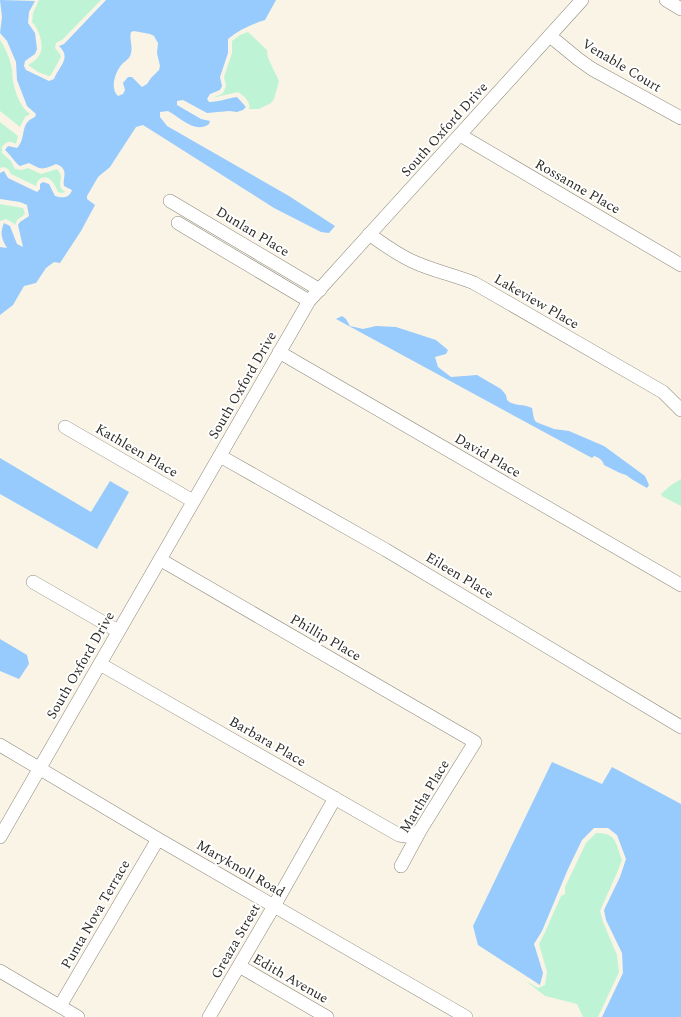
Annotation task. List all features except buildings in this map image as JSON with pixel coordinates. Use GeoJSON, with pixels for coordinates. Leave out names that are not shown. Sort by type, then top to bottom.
{"type":"FeatureCollection","features":[{"type":"Feature","properties":{"kind":"street","name":"South Oxford Drive"},"geometry":{"type":"LineString","coordinates":[[0,837],[309,301],[582,0]]}},
{"type":"Feature","properties":{"kind":"street"},"geometry":{"type":"LineString","coordinates":[[666,0],[681,9]]}},
{"type":"Feature","properties":{"kind":"street","name":"Venable Court"},"geometry":{"type":"LineString","coordinates":[[550,36],[578,60],[681,118]]}},
{"type":"Feature","properties":{"kind":"street","name":"Rossanne Place"},"geometry":{"type":"LineString","coordinates":[[460,135],[681,265]]}},
{"type":"Feature","properties":{"kind":"street","name":"Dunlan Place"},"geometry":{"type":"LineString","coordinates":[[170,200],[320,290]]}},
{"type":"Feature","properties":{"kind":"street"},"geometry":{"type":"LineString","coordinates":[[178,223],[309,301]]}},
{"type":"Feature","properties":{"kind":"street","name":"Lakeview Place"},"geometry":{"type":"LineString","coordinates":[[369,234],[410,260],[474,283],[663,392],[681,410]]}},
{"type":"Feature","properties":{"kind":"street","name":"David Place"},"geometry":{"type":"LineString","coordinates":[[279,352],[681,585]]}},
{"type":"Feature","properties":{"kind":"street","name":"Kathleen Place"},"geometry":{"type":"LineString","coordinates":[[65,427],[193,501]]}},
{"type":"Feature","properties":{"kind":"street","name":"Eileen Place"},"geometry":{"type":"LineString","coordinates":[[220,456],[386,550],[680,724]]}},
{"type":"Feature","properties":{"kind":"street","name":"Phillip Place"},"geometry":{"type":"LineString","coordinates":[[161,560],[475,742]]}},
{"type":"Feature","properties":{"kind":"street"},"geometry":{"type":"LineString","coordinates":[[33,582],[118,631]]}},
{"type":"Feature","properties":{"kind":"street","name":"Barbara Place"},"geometry":{"type":"LineString","coordinates":[[100,664],[399,835],[412,837],[421,829]]}},
{"type":"Feature","properties":{"kind":"street","name":"Martha Place"},"geometry":{"type":"LineString","coordinates":[[401,866],[421,829],[475,742]]}},
{"type":"Feature","properties":{"kind":"street","name":"Maryknoll Road"},"geometry":{"type":"LineString","coordinates":[[0,745],[158,839],[466,1017]]}},
{"type":"Feature","properties":{"kind":"street","name":"Greaza Street"},"geometry":{"type":"LineString","coordinates":[[209,1017],[335,798]]}},
{"type":"Feature","properties":{"kind":"street","name":"Punta Nova Terrace"},"geometry":{"type":"LineString","coordinates":[[60,1006],[158,839]]}},
{"type":"Feature","properties":{"kind":"street","name":"Edith Avenue"},"geometry":{"type":"LineString","coordinates":[[239,966],[327,1017]]}},
{"type":"Feature","properties":{"kind":"street"},"geometry":{"type":"LineString","coordinates":[[0,971],[78,1017]]}},
{"type":"Feature","properties":{"kind":"green space"},"geometry":{"type":"Polygon","coordinates":[[[39,0],[101,0],[62,40],[56,43],[55,48],[61,57],[49,76],[38,72],[28,65],[37,58],[41,49],[41,39],[35,25],[32,22],[33,13],[39,0]]]}},
{"type":"Feature","properties":{"kind":"green space"},"geometry":{"type":"Polygon","coordinates":[[[248,32],[267,50],[268,58],[279,81],[274,99],[271,103],[259,109],[249,109],[249,104],[245,97],[238,92],[212,98],[222,94],[226,86],[224,77],[232,53],[232,41],[240,35],[248,32]]]}},
{"type":"Feature","properties":{"kind":"green space"},"geometry":{"type":"Polygon","coordinates":[[[0,40],[10,62],[17,94],[23,107],[30,114],[25,117],[20,127],[0,111],[0,40]]]}},
{"type":"Feature","properties":{"kind":"green space"},"geometry":{"type":"Polygon","coordinates":[[[0,122],[18,136],[16,144],[8,142],[2,147],[2,153],[11,161],[15,169],[22,170],[28,168],[41,174],[57,169],[61,175],[60,187],[66,192],[58,192],[51,180],[46,177],[39,179],[36,186],[11,174],[8,169],[4,167],[0,168],[0,122]]]}},
{"type":"Feature","properties":{"kind":"green space"},"geometry":{"type":"Polygon","coordinates":[[[0,204],[23,208],[25,214],[17,220],[15,225],[6,219],[0,221],[0,204]]]}},
{"type":"Feature","properties":{"kind":"green space"},"geometry":{"type":"Polygon","coordinates":[[[681,479],[681,506],[662,496],[661,494],[681,479]]]}},
{"type":"Feature","properties":{"kind":"green space"},"geometry":{"type":"Polygon","coordinates":[[[596,833],[603,833],[612,837],[622,860],[600,911],[617,955],[619,972],[598,1017],[583,1017],[577,1004],[545,996],[526,981],[538,988],[545,985],[547,972],[539,944],[561,896],[565,894],[565,887],[586,843],[596,833]]]}},
{"type":"Feature","properties":{"kind":"water"},"geometry":{"type":"Polygon","coordinates":[[[0,0],[35,1],[29,12],[28,23],[35,33],[37,49],[35,54],[25,61],[24,66],[26,70],[49,81],[54,79],[63,62],[63,50],[59,46],[64,44],[106,0],[276,0],[265,20],[255,23],[228,39],[228,53],[220,77],[222,86],[220,90],[210,94],[207,99],[209,102],[213,102],[237,97],[246,107],[237,112],[229,111],[207,113],[183,100],[177,101],[177,105],[201,119],[210,121],[209,124],[204,127],[188,124],[168,111],[160,112],[160,117],[167,126],[289,196],[335,226],[329,233],[321,232],[274,208],[143,125],[136,127],[110,167],[98,177],[87,196],[87,199],[95,205],[81,231],[60,263],[54,262],[46,268],[36,283],[24,286],[13,305],[0,315],[0,247],[7,248],[2,236],[4,223],[10,226],[17,244],[23,247],[18,225],[29,216],[27,205],[20,202],[0,199],[0,173],[4,171],[8,178],[37,192],[40,189],[40,184],[43,182],[49,184],[55,196],[67,196],[72,190],[64,186],[64,171],[60,166],[56,164],[42,168],[29,163],[20,166],[5,150],[8,146],[17,148],[22,140],[27,123],[35,117],[36,114],[27,106],[17,80],[16,62],[7,41],[0,33],[2,17],[0,0]],[[134,31],[131,32],[131,55],[120,66],[114,79],[115,93],[118,96],[123,94],[125,90],[123,83],[128,77],[132,77],[142,87],[147,84],[159,70],[160,66],[157,53],[158,43],[154,36],[134,31]]]}},
{"type":"Feature","properties":{"kind":"water"},"geometry":{"type":"Polygon","coordinates":[[[342,316],[346,319],[350,326],[363,329],[376,326],[396,327],[436,340],[448,350],[446,354],[435,357],[438,367],[451,377],[477,375],[501,389],[506,395],[507,400],[510,402],[532,408],[536,422],[554,429],[569,431],[604,446],[645,476],[649,485],[647,488],[626,475],[604,465],[597,457],[594,456],[592,458],[336,319],[342,316]]]}},
{"type":"Feature","properties":{"kind":"water"},"geometry":{"type":"Polygon","coordinates":[[[0,458],[91,512],[110,481],[129,492],[97,549],[0,494],[0,458]]]}},
{"type":"Feature","properties":{"kind":"water"},"geometry":{"type":"Polygon","coordinates":[[[0,639],[27,655],[29,664],[19,679],[0,671],[0,639]]]}},
{"type":"Feature","properties":{"kind":"water"},"geometry":{"type":"Polygon","coordinates":[[[552,762],[602,784],[612,767],[681,804],[681,1017],[602,1017],[623,973],[622,953],[606,920],[604,910],[620,877],[626,859],[617,835],[608,828],[594,828],[582,840],[542,931],[534,944],[543,973],[540,985],[478,945],[473,926],[552,762]]]}}]}
